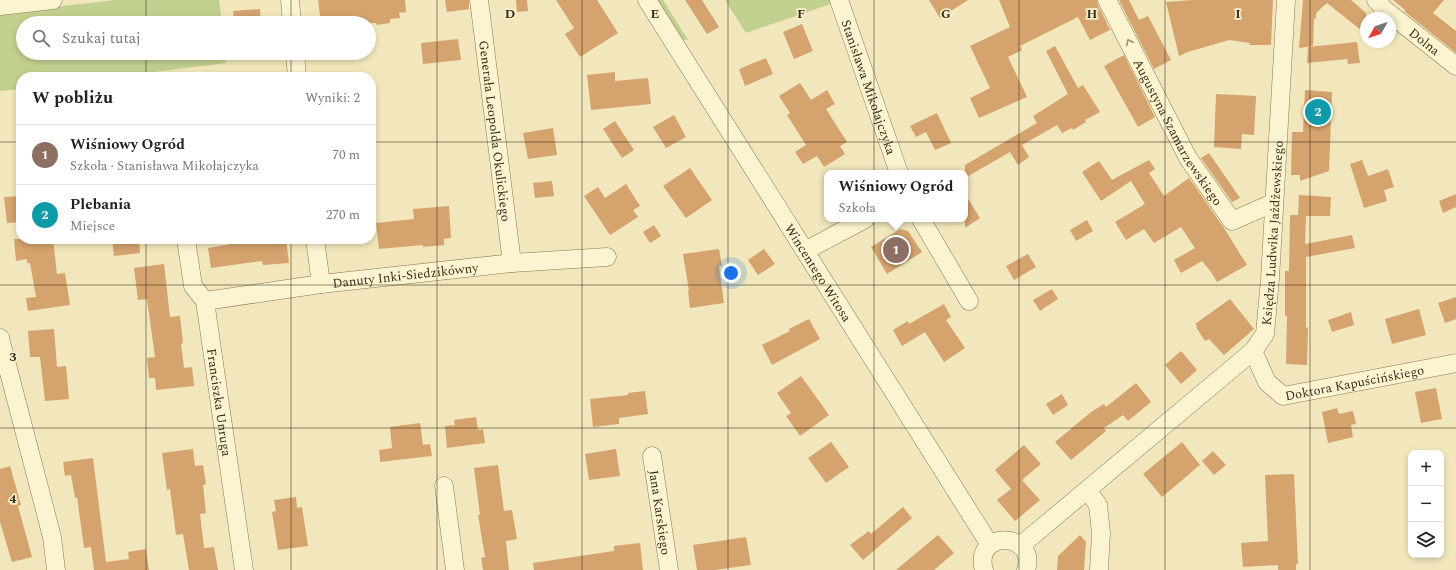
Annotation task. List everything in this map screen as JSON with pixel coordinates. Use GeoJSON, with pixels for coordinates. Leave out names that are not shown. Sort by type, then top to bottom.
{"type":"FeatureCollection","features":[{"type":"Feature","properties":{"kind":"street"},"geometry":{"type":"LineString","coordinates":[[0,6],[44,0]]}},
{"type":"Feature","properties":{"kind":"street"},"geometry":{"type":"LineString","coordinates":[[290,0],[291,16]]}},
{"type":"Feature","properties":{"kind":"street","name":"Generała Leopolda Okulickiego"},"geometry":{"type":"LineString","coordinates":[[479,0],[512,263]]}},
{"type":"Feature","properties":{"kind":"street","name":"Wincentego Witosa"},"geometry":{"type":"LineString","coordinates":[[647,0],[990,545]]}},
{"type":"Feature","properties":{"kind":"street","name":"Stanisława Mikołajczyka"},"geometry":{"type":"LineString","coordinates":[[839,0],[898,170]]}},
{"type":"Feature","properties":{"kind":"street","name":"Augustyna Szamarzewskiego"},"geometry":{"type":"LineString","coordinates":[[1107,0],[1188,158],[1232,221],[1273,203]]}},
{"type":"Feature","properties":{"kind":"street","name":"Księdza Ludwika Jażdżewskiego"},"geometry":{"type":"LineString","coordinates":[[1020,546],[1088,491],[1253,351],[1265,334],[1270,278],[1273,203],[1286,0]]}},
{"type":"Feature","properties":{"kind":"street","name":"Dolna"},"geometry":{"type":"LineString","coordinates":[[1376,0],[1384,9],[1456,66]]}},
{"type":"Feature","properties":{"kind":"street"},"geometry":{"type":"LineString","coordinates":[[296,60],[297,72]]}},
{"type":"Feature","properties":{"kind":"street"},"geometry":{"type":"LineString","coordinates":[[805,251],[859,222]]}},
{"type":"Feature","properties":{"kind":"street"},"geometry":{"type":"LineString","coordinates":[[923,222],[969,302]]}},
{"type":"Feature","properties":{"kind":"street","name":"Franciszka Unruga"},"geometry":{"type":"LineString","coordinates":[[187,244],[193,286],[205,301],[244,570]]}},
{"type":"Feature","properties":{"kind":"street"},"geometry":{"type":"LineString","coordinates":[[316,244],[321,284]]}},
{"type":"Feature","properties":{"kind":"street","name":"Danuty Inki-Siedzikówny"},"geometry":{"type":"LineString","coordinates":[[205,301],[321,284],[512,263],[607,257]]}},
{"type":"Feature","properties":{"kind":"street"},"geometry":{"type":"LineString","coordinates":[[0,338],[52,537],[56,570]]}},
{"type":"Feature","properties":{"kind":"street","name":"Doktora Kapuścińskiego"},"geometry":{"type":"LineString","coordinates":[[1253,351],[1267,382],[1284,396],[1456,363]]}},
{"type":"Feature","properties":{"kind":"street","name":"Jana Karskiego"},"geometry":{"type":"LineString","coordinates":[[652,456],[669,570]]}},
{"type":"Feature","properties":{"kind":"street"},"geometry":{"type":"LineString","coordinates":[[444,486],[456,570]]}},
{"type":"Feature","properties":{"kind":"street"},"geometry":{"type":"LineString","coordinates":[[1088,491],[1098,505],[1101,533],[1099,570]]}},
{"type":"Feature","properties":{"kind":"street"},"geometry":{"type":"LineString","coordinates":[[984,570],[982,562],[983,556],[990,545],[995,541],[1002,540],[1015,542],[1025,552],[1027,558],[1026,570]]}},
{"type":"Feature","properties":{"kind":"green space"},"geometry":{"type":"Polygon","coordinates":[[[116,0],[219,0],[221,16],[16,16],[16,60],[226,60],[226,63],[155,72],[16,72],[16,89],[0,91],[0,13],[116,0]]]}},
{"type":"Feature","properties":{"kind":"green space"},"geometry":{"type":"Polygon","coordinates":[[[657,0],[663,0],[688,40],[682,40],[657,0]]]}},
{"type":"Feature","properties":{"kind":"green space"},"geometry":{"type":"Polygon","coordinates":[[[725,0],[838,0],[825,6],[746,33],[725,0]]]}},
{"type":"Feature","properties":{"kind":"building"},"geometry":{"type":"Polygon","coordinates":[[[318,0],[405,0],[406,12],[399,13],[400,18],[390,19],[390,23],[377,25],[376,16],[320,16],[318,0]]]}},
{"type":"Feature","properties":{"kind":"building"},"geometry":{"type":"Polygon","coordinates":[[[445,0],[469,0],[469,9],[447,12],[445,0]]]}},
{"type":"Feature","properties":{"kind":"building"},"geometry":{"type":"Polygon","coordinates":[[[516,0],[527,0],[528,11],[517,12],[516,0]]]}},
{"type":"Feature","properties":{"kind":"building"},"geometry":{"type":"Polygon","coordinates":[[[556,0],[597,0],[618,33],[580,57],[565,34],[574,28],[556,0]]]}},
{"type":"Feature","properties":{"kind":"building"},"geometry":{"type":"Polygon","coordinates":[[[685,0],[702,0],[719,27],[707,34],[685,0]]]}},
{"type":"Feature","properties":{"kind":"building"},"geometry":{"type":"Polygon","coordinates":[[[929,0],[968,0],[940,18],[929,0]]]}},
{"type":"Feature","properties":{"kind":"building"},"geometry":{"type":"Polygon","coordinates":[[[999,0],[1097,0],[1110,30],[1090,40],[1078,17],[1020,46],[1022,50],[1008,57],[1027,97],[979,118],[970,98],[990,88],[970,46],[1010,27],[999,0]]]}},
{"type":"Feature","properties":{"kind":"building"},"geometry":{"type":"Polygon","coordinates":[[[1119,0],[1129,0],[1139,20],[1148,16],[1171,60],[1154,69],[1119,0]]]}},
{"type":"Feature","properties":{"kind":"building"},"geometry":{"type":"Polygon","coordinates":[[[1193,0],[1273,0],[1271,45],[1249,45],[1250,43],[1229,40],[1179,56],[1166,2],[1193,0]]]}},
{"type":"Feature","properties":{"kind":"building"},"geometry":{"type":"Polygon","coordinates":[[[1303,0],[1351,0],[1365,12],[1360,12],[1360,29],[1327,3],[1316,13],[1316,19],[1314,18],[1313,46],[1299,48],[1303,0]]]}},
{"type":"Feature","properties":{"kind":"building"},"geometry":{"type":"Polygon","coordinates":[[[1393,0],[1444,0],[1433,13],[1456,31],[1456,53],[1404,11],[1405,10],[1393,0]]]}},
{"type":"Feature","properties":{"kind":"building"},"geometry":{"type":"Polygon","coordinates":[[[260,9],[260,16],[233,16],[233,11],[260,9]]]}},
{"type":"Feature","properties":{"kind":"building"},"geometry":{"type":"Polygon","coordinates":[[[802,24],[813,51],[794,59],[783,32],[802,24]]]}},
{"type":"Feature","properties":{"kind":"building"},"geometry":{"type":"Polygon","coordinates":[[[458,39],[461,60],[423,64],[421,43],[458,39]]]}},
{"type":"Feature","properties":{"kind":"building"},"geometry":{"type":"Polygon","coordinates":[[[1357,42],[1360,63],[1348,64],[1347,59],[1307,63],[1308,47],[1357,42]]]}},
{"type":"Feature","properties":{"kind":"building"},"geometry":{"type":"Polygon","coordinates":[[[1055,46],[1078,88],[1083,85],[1100,112],[1085,120],[1086,122],[1073,130],[1072,128],[1062,133],[1057,125],[1022,145],[1029,157],[1018,165],[1010,152],[968,176],[968,170],[965,170],[965,165],[1037,123],[1033,116],[1068,94],[1046,51],[1055,46]]]}},
{"type":"Feature","properties":{"kind":"building"},"geometry":{"type":"Polygon","coordinates":[[[1124,55],[1155,117],[1138,127],[1104,66],[1124,55]]]}},
{"type":"Feature","properties":{"kind":"building"},"geometry":{"type":"Polygon","coordinates":[[[766,58],[773,74],[745,86],[739,69],[766,58]]]}},
{"type":"Feature","properties":{"kind":"building"},"geometry":{"type":"Polygon","coordinates":[[[615,72],[615,81],[648,78],[651,104],[591,110],[587,75],[615,72]]]}},
{"type":"Feature","properties":{"kind":"building"},"geometry":{"type":"Polygon","coordinates":[[[800,83],[811,100],[827,90],[835,104],[826,109],[847,142],[840,146],[845,154],[824,167],[817,156],[803,164],[795,152],[806,145],[787,115],[790,113],[779,96],[800,83]]]}},
{"type":"Feature","properties":{"kind":"building"},"geometry":{"type":"Polygon","coordinates":[[[1305,90],[1332,92],[1329,171],[1300,181],[1300,175],[1291,175],[1292,132],[1303,132],[1305,90]]]}},
{"type":"Feature","properties":{"kind":"building"},"geometry":{"type":"Polygon","coordinates":[[[1216,94],[1256,96],[1254,135],[1242,134],[1241,149],[1214,147],[1216,94]]]}},
{"type":"Feature","properties":{"kind":"building"},"geometry":{"type":"Polygon","coordinates":[[[937,113],[951,143],[935,150],[926,132],[916,137],[910,126],[937,113]]]}},
{"type":"Feature","properties":{"kind":"building"},"geometry":{"type":"Polygon","coordinates":[[[674,115],[686,137],[666,148],[653,127],[674,115]]]}},
{"type":"Feature","properties":{"kind":"building"},"geometry":{"type":"Polygon","coordinates":[[[615,121],[634,150],[622,158],[603,129],[615,121]]]}},
{"type":"Feature","properties":{"kind":"building"},"geometry":{"type":"Polygon","coordinates":[[[553,128],[557,155],[528,159],[523,133],[553,128]]]}},
{"type":"Feature","properties":{"kind":"building"},"geometry":{"type":"Polygon","coordinates":[[[1209,153],[1240,198],[1232,202],[1201,158],[1209,153]]]}},
{"type":"Feature","properties":{"kind":"building"},"geometry":{"type":"Polygon","coordinates":[[[1149,160],[1155,169],[1149,173],[1164,196],[1189,178],[1224,228],[1247,265],[1217,282],[1202,261],[1181,273],[1174,260],[1195,248],[1181,227],[1154,243],[1144,229],[1126,240],[1115,222],[1145,204],[1131,181],[1101,201],[1082,172],[1099,161],[1112,180],[1149,160]]]}},
{"type":"Feature","properties":{"kind":"building"},"geometry":{"type":"Polygon","coordinates":[[[1362,160],[1368,176],[1388,169],[1394,187],[1384,190],[1387,201],[1364,208],[1350,164],[1362,160]]]}},
{"type":"Feature","properties":{"kind":"building"},"geometry":{"type":"Polygon","coordinates":[[[690,168],[712,200],[686,218],[663,186],[690,168]]]}},
{"type":"Feature","properties":{"kind":"building"},"geometry":{"type":"Polygon","coordinates":[[[552,181],[554,196],[535,198],[533,183],[552,181]]]}},
{"type":"Feature","properties":{"kind":"building"},"geometry":{"type":"Polygon","coordinates":[[[626,184],[640,206],[633,210],[638,217],[610,235],[584,196],[598,187],[605,198],[626,184]]]}},
{"type":"Feature","properties":{"kind":"building"},"geometry":{"type":"Polygon","coordinates":[[[1456,194],[1456,207],[1443,213],[1439,201],[1456,194]]]}},
{"type":"Feature","properties":{"kind":"building"},"geometry":{"type":"Polygon","coordinates":[[[1299,195],[1331,197],[1330,216],[1306,216],[1305,244],[1352,235],[1355,248],[1306,257],[1306,328],[1308,327],[1307,365],[1286,364],[1287,316],[1285,316],[1285,271],[1289,271],[1290,215],[1298,215],[1299,195]]]}},
{"type":"Feature","properties":{"kind":"building"},"geometry":{"type":"Polygon","coordinates":[[[16,196],[16,222],[7,223],[4,197],[16,196]]]}},
{"type":"Feature","properties":{"kind":"building"},"geometry":{"type":"Polygon","coordinates":[[[968,199],[980,218],[965,228],[965,222],[968,222],[968,199]]]}},
{"type":"Feature","properties":{"kind":"building"},"geometry":{"type":"Polygon","coordinates":[[[449,206],[451,238],[444,239],[444,245],[423,247],[423,245],[379,249],[376,223],[414,219],[413,209],[449,206]]]}},
{"type":"Feature","properties":{"kind":"building"},"geometry":{"type":"Polygon","coordinates":[[[1087,220],[1093,231],[1076,241],[1070,230],[1087,220]]]}},
{"type":"Feature","properties":{"kind":"building"},"geometry":{"type":"Polygon","coordinates":[[[654,225],[661,236],[650,243],[643,232],[654,225]]]}},
{"type":"Feature","properties":{"kind":"building"},"geometry":{"type":"Polygon","coordinates":[[[900,229],[908,231],[922,252],[887,274],[871,247],[900,229]]]}},
{"type":"Feature","properties":{"kind":"building"},"geometry":{"type":"Polygon","coordinates":[[[14,239],[16,239],[16,244],[54,244],[57,274],[65,273],[70,305],[28,311],[26,298],[36,297],[30,263],[27,263],[27,259],[16,261],[14,239]]]}},
{"type":"Feature","properties":{"kind":"building"},"geometry":{"type":"Polygon","coordinates":[[[113,244],[139,244],[140,253],[114,256],[113,244]]]}},
{"type":"Feature","properties":{"kind":"building"},"geometry":{"type":"Polygon","coordinates":[[[231,244],[287,244],[289,263],[263,265],[262,261],[211,268],[208,248],[231,244]]]}},
{"type":"Feature","properties":{"kind":"building"},"geometry":{"type":"Polygon","coordinates":[[[719,249],[722,266],[719,266],[724,303],[690,308],[683,254],[719,249]]]}},
{"type":"Feature","properties":{"kind":"building"},"geometry":{"type":"Polygon","coordinates":[[[764,249],[775,264],[758,275],[748,260],[764,249]]]}},
{"type":"Feature","properties":{"kind":"building"},"geometry":{"type":"Polygon","coordinates":[[[1028,254],[1036,267],[1014,280],[1006,266],[1028,254]]]}},
{"type":"Feature","properties":{"kind":"building"},"geometry":{"type":"Polygon","coordinates":[[[164,264],[170,317],[180,316],[184,368],[192,367],[194,386],[156,390],[155,378],[149,378],[147,358],[155,357],[147,299],[138,300],[134,268],[164,264]]]}},
{"type":"Feature","properties":{"kind":"building"},"geometry":{"type":"Polygon","coordinates":[[[1052,289],[1058,299],[1040,311],[1033,300],[1052,289]]]}},
{"type":"Feature","properties":{"kind":"building"},"geometry":{"type":"Polygon","coordinates":[[[1456,297],[1456,319],[1445,323],[1438,303],[1456,297]]]}},
{"type":"Feature","properties":{"kind":"building"},"geometry":{"type":"Polygon","coordinates":[[[1230,299],[1254,329],[1224,355],[1209,339],[1205,341],[1195,324],[1230,299]]]}},
{"type":"Feature","properties":{"kind":"building"},"geometry":{"type":"Polygon","coordinates":[[[944,304],[951,317],[946,320],[965,348],[944,362],[925,332],[902,346],[893,330],[908,321],[909,324],[944,304]]]}},
{"type":"Feature","properties":{"kind":"building"},"geometry":{"type":"Polygon","coordinates":[[[1419,309],[1426,335],[1392,344],[1385,319],[1419,309]]]}},
{"type":"Feature","properties":{"kind":"building"},"geometry":{"type":"Polygon","coordinates":[[[1351,312],[1354,325],[1332,332],[1328,320],[1351,312]]]}},
{"type":"Feature","properties":{"kind":"building"},"geometry":{"type":"Polygon","coordinates":[[[809,319],[820,339],[772,365],[762,345],[790,331],[789,329],[809,319]]]}},
{"type":"Feature","properties":{"kind":"building"},"geometry":{"type":"Polygon","coordinates":[[[54,329],[57,367],[66,366],[69,399],[45,401],[40,357],[30,357],[28,331],[54,329]]]}},
{"type":"Feature","properties":{"kind":"building"},"geometry":{"type":"Polygon","coordinates":[[[1181,351],[1197,370],[1181,384],[1165,365],[1181,351]]]}},
{"type":"Feature","properties":{"kind":"building"},"geometry":{"type":"Polygon","coordinates":[[[801,376],[829,415],[800,436],[786,416],[791,413],[777,393],[801,376]]]}},
{"type":"Feature","properties":{"kind":"building"},"geometry":{"type":"Polygon","coordinates":[[[1136,383],[1151,402],[1128,421],[1123,415],[1104,428],[1106,431],[1071,460],[1055,442],[1091,412],[1104,404],[1106,407],[1136,383]]]}},
{"type":"Feature","properties":{"kind":"building"},"geometry":{"type":"Polygon","coordinates":[[[1436,388],[1442,419],[1421,423],[1415,392],[1436,388]]]}},
{"type":"Feature","properties":{"kind":"building"},"geometry":{"type":"Polygon","coordinates":[[[645,391],[648,414],[619,418],[619,424],[593,427],[590,399],[628,395],[628,393],[645,391]]]}},
{"type":"Feature","properties":{"kind":"building"},"geometry":{"type":"Polygon","coordinates":[[[1062,394],[1068,405],[1053,415],[1046,404],[1062,394]]]}},
{"type":"Feature","properties":{"kind":"building"},"geometry":{"type":"Polygon","coordinates":[[[1337,408],[1339,414],[1353,411],[1356,424],[1351,425],[1353,437],[1328,443],[1322,412],[1337,408]]]}},
{"type":"Feature","properties":{"kind":"building"},"geometry":{"type":"Polygon","coordinates":[[[476,417],[478,430],[483,429],[485,443],[447,448],[445,426],[455,425],[454,420],[476,417]]]}},
{"type":"Feature","properties":{"kind":"building"},"geometry":{"type":"Polygon","coordinates":[[[420,423],[423,445],[430,444],[432,456],[380,462],[379,450],[392,448],[390,427],[420,423]]]}},
{"type":"Feature","properties":{"kind":"building"},"geometry":{"type":"Polygon","coordinates":[[[831,442],[849,467],[826,483],[808,458],[831,442]]]}},
{"type":"Feature","properties":{"kind":"building"},"geometry":{"type":"Polygon","coordinates":[[[1182,442],[1200,465],[1162,497],[1143,474],[1182,442]]]}},
{"type":"Feature","properties":{"kind":"building"},"geometry":{"type":"Polygon","coordinates":[[[1024,445],[1041,464],[1022,480],[1040,500],[1015,521],[997,500],[1011,489],[995,470],[1024,445]]]}},
{"type":"Feature","properties":{"kind":"building"},"geometry":{"type":"Polygon","coordinates":[[[193,449],[195,466],[203,465],[206,484],[203,485],[206,513],[200,514],[204,548],[214,547],[218,570],[189,570],[183,534],[176,535],[170,489],[167,490],[162,453],[193,449]]]}},
{"type":"Feature","properties":{"kind":"building"},"geometry":{"type":"Polygon","coordinates":[[[616,449],[620,476],[589,480],[585,454],[616,449]]]}},
{"type":"Feature","properties":{"kind":"building"},"geometry":{"type":"Polygon","coordinates":[[[1213,451],[1226,465],[1214,475],[1202,461],[1213,451]]]}},
{"type":"Feature","properties":{"kind":"building"},"geometry":{"type":"Polygon","coordinates":[[[93,458],[106,562],[129,559],[128,552],[146,549],[149,570],[94,570],[91,547],[84,548],[77,497],[75,498],[71,475],[65,476],[63,462],[93,458]]]}},
{"type":"Feature","properties":{"kind":"building"},"geometry":{"type":"Polygon","coordinates":[[[498,465],[504,511],[512,510],[517,539],[506,541],[509,570],[483,570],[481,558],[485,557],[478,515],[480,515],[474,468],[498,465]]]}},
{"type":"Feature","properties":{"kind":"building"},"geometry":{"type":"Polygon","coordinates":[[[10,466],[21,505],[18,506],[32,557],[12,562],[0,522],[0,469],[10,466]]]}},
{"type":"Feature","properties":{"kind":"building"},"geometry":{"type":"Polygon","coordinates":[[[1294,474],[1298,564],[1296,564],[1296,570],[1278,570],[1278,565],[1243,567],[1241,543],[1268,541],[1265,475],[1294,474]]]}},
{"type":"Feature","properties":{"kind":"building"},"geometry":{"type":"Polygon","coordinates":[[[296,497],[297,508],[302,507],[308,546],[278,550],[272,512],[276,511],[274,500],[296,497]]]}},
{"type":"Feature","properties":{"kind":"building"},"geometry":{"type":"Polygon","coordinates":[[[903,507],[912,518],[863,560],[850,545],[869,531],[871,534],[903,507]]]}},
{"type":"Feature","properties":{"kind":"building"},"geometry":{"type":"Polygon","coordinates":[[[938,535],[954,553],[934,570],[896,570],[938,535]]]}},
{"type":"Feature","properties":{"kind":"building"},"geometry":{"type":"Polygon","coordinates":[[[1080,535],[1086,542],[1084,570],[1057,570],[1058,556],[1080,535]]]}},
{"type":"Feature","properties":{"kind":"building"},"geometry":{"type":"Polygon","coordinates":[[[746,537],[751,565],[714,570],[697,570],[693,545],[746,537]]]}},
{"type":"Feature","properties":{"kind":"building"},"geometry":{"type":"Polygon","coordinates":[[[640,543],[643,570],[534,570],[533,563],[614,551],[614,546],[640,543]]]}},
{"type":"Feature","properties":{"kind":"place","name":"Plebania"},"geometry":{"type":"Point","coordinates":[1318,112]}},
{"type":"Feature","properties":{"kind":"place","name":"Wiśniowy Ogród"},"geometry":{"type":"Point","coordinates":[896,250]}}]}
